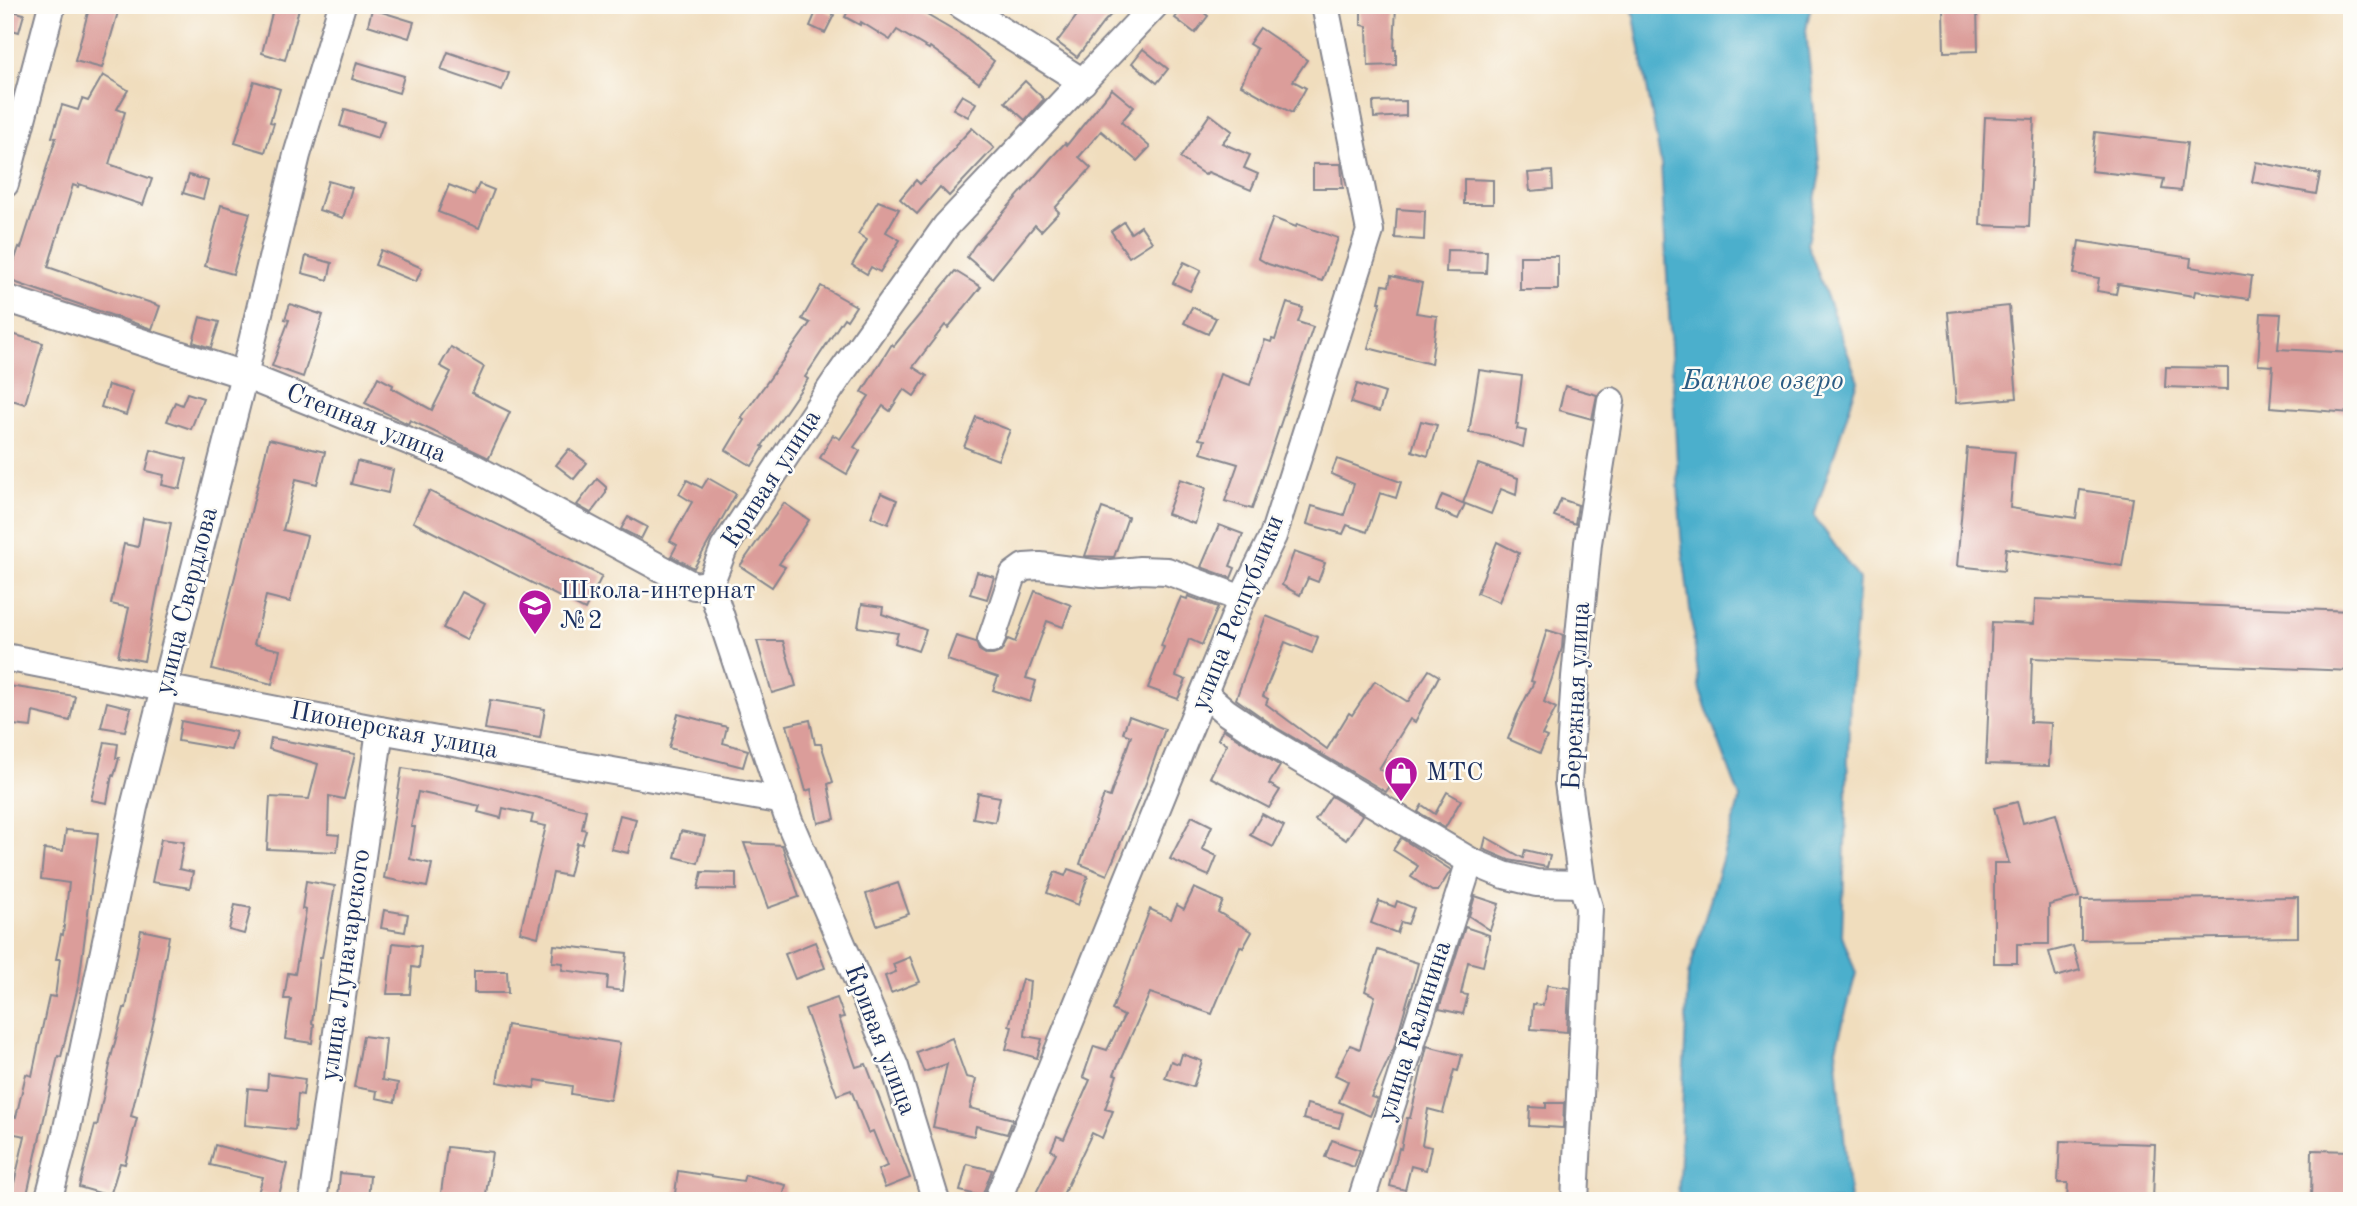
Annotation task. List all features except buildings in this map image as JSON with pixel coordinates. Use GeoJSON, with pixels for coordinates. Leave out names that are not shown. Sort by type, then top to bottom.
{"type":"FeatureCollection","features":[{"type":"Feature","properties":{"kind":"street"},"geometry":{"type":"LineString","coordinates":[[5,184],[52,5]]}},
{"type":"Feature","properties":{"kind":"street","name":"улица Свердлова"},"geometry":{"type":"LineString","coordinates":[[48,1201],[66,1133],[134,807],[297,155],[342,5]]}},
{"type":"Feature","properties":{"kind":"street"},"geometry":{"type":"LineString","coordinates":[[961,5],[1083,82]]}},
{"type":"Feature","properties":{"kind":"street","name":"Кривая улица"},"geometry":{"type":"LineString","coordinates":[[936,1201],[895,1067],[783,802],[710,584],[724,548],[839,376],[946,226],[1155,5]]}},
{"type":"Feature","properties":{"kind":"street","name":"улица Республики"},"geometry":{"type":"LineString","coordinates":[[997,1201],[1242,599],[1273,536],[1370,231],[1325,5]]}},
{"type":"Feature","properties":{"kind":"street","name":"Степная улица"},"geometry":{"type":"LineString","coordinates":[[5,298],[244,374],[471,466],[694,586],[710,584]]}},
{"type":"Feature","properties":{"kind":"street","name":"Бережная улица"},"geometry":{"type":"LineString","coordinates":[[1575,1201],[1589,908],[1582,884],[1568,783],[1588,543],[1611,401]]}},
{"type":"Feature","properties":{"kind":"street"},"geometry":{"type":"LineString","coordinates":[[991,640],[1013,575],[1024,567],[1040,566],[1102,574],[1140,570],[1167,571],[1242,599]]}},
{"type":"Feature","properties":{"kind":"street","name":"Пионерская улица"},"geometry":{"type":"LineString","coordinates":[[5,657],[380,730],[783,802]]}},
{"type":"Feature","properties":{"kind":"street"},"geometry":{"type":"LineString","coordinates":[[1205,694],[1269,741],[1470,861],[1504,875],[1536,883],[1582,884]]}},
{"type":"Feature","properties":{"kind":"street","name":"улица Луначарского"},"geometry":{"type":"LineString","coordinates":[[313,1201],[380,730]]}},
{"type":"Feature","properties":{"kind":"street","name":"улица Калинина"},"geometry":{"type":"LineString","coordinates":[[1361,1201],[1470,861]]}},
{"type":"Feature","properties":{"kind":"water","name":"Банное озеро"},"geometry":{"type":"Polygon","coordinates":[[[1632,5],[1811,5],[1806,30],[1820,173],[1807,243],[1858,381],[1814,516],[1859,579],[1850,696],[1842,935],[1856,973],[1836,1049],[1850,1201],[1678,1201],[1688,976],[1740,798],[1700,691],[1681,536],[1661,164],[1632,5]]]}},
{"type":"Feature","properties":{"kind":"place","name":"Школа-интернат №2"},"geometry":{"type":"Point","coordinates":[535,636]}},
{"type":"Feature","properties":{"kind":"place","name":"МТС"},"geometry":{"type":"Point","coordinates":[1401,803]}}]}
